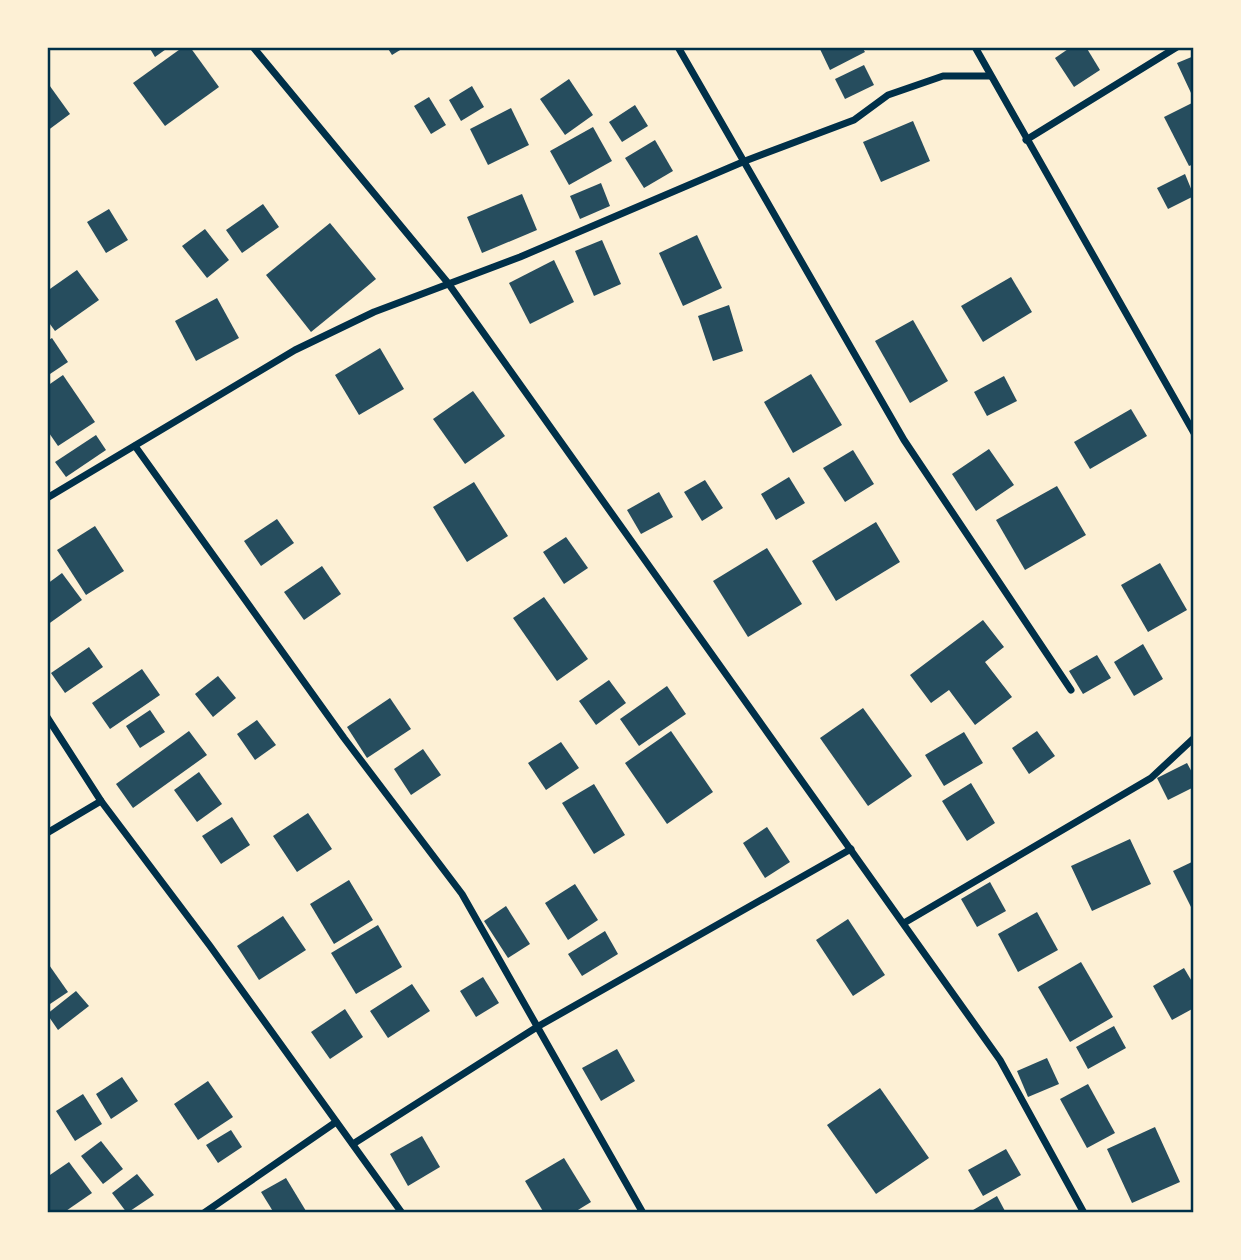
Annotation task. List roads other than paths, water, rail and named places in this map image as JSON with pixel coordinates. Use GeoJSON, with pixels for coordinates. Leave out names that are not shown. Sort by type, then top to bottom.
{"type":"FeatureCollection","features":[{"type":"Feature","properties":{"kind":"street"},"geometry":{"type":"LineString","coordinates":[[253,47],[448,283],[1000,1059],[1084,1213]]}},
{"type":"Feature","properties":{"kind":"street"},"geometry":{"type":"LineString","coordinates":[[678,47],[905,439],[1071,690]]}},
{"type":"Feature","properties":{"kind":"street"},"geometry":{"type":"LineString","coordinates":[[975,47],[1194,433]]}},
{"type":"Feature","properties":{"kind":"street"},"geometry":{"type":"LineString","coordinates":[[1026,140],[1177,47]]}},
{"type":"Feature","properties":{"kind":"street"},"geometry":{"type":"LineString","coordinates":[[47,498],[295,350],[374,312],[520,257],[745,161],[854,120],[888,95],[943,76],[990,76]]}},
{"type":"Feature","properties":{"kind":"street"},"geometry":{"type":"LineString","coordinates":[[135,446],[344,738],[462,894],[643,1213]]}},
{"type":"Feature","properties":{"kind":"street"},"geometry":{"type":"LineString","coordinates":[[47,717],[101,801],[210,946],[402,1213]]}},
{"type":"Feature","properties":{"kind":"street"},"geometry":{"type":"LineString","coordinates":[[904,923],[1151,778],[1194,738]]}},
{"type":"Feature","properties":{"kind":"street"},"geometry":{"type":"LineString","coordinates":[[47,833],[101,801]]}},
{"type":"Feature","properties":{"kind":"street"},"geometry":{"type":"LineString","coordinates":[[353,1144],[537,1027],[851,849]]}},
{"type":"Feature","properties":{"kind":"street"},"geometry":{"type":"LineString","coordinates":[[204,1213],[337,1122]]}}]}
